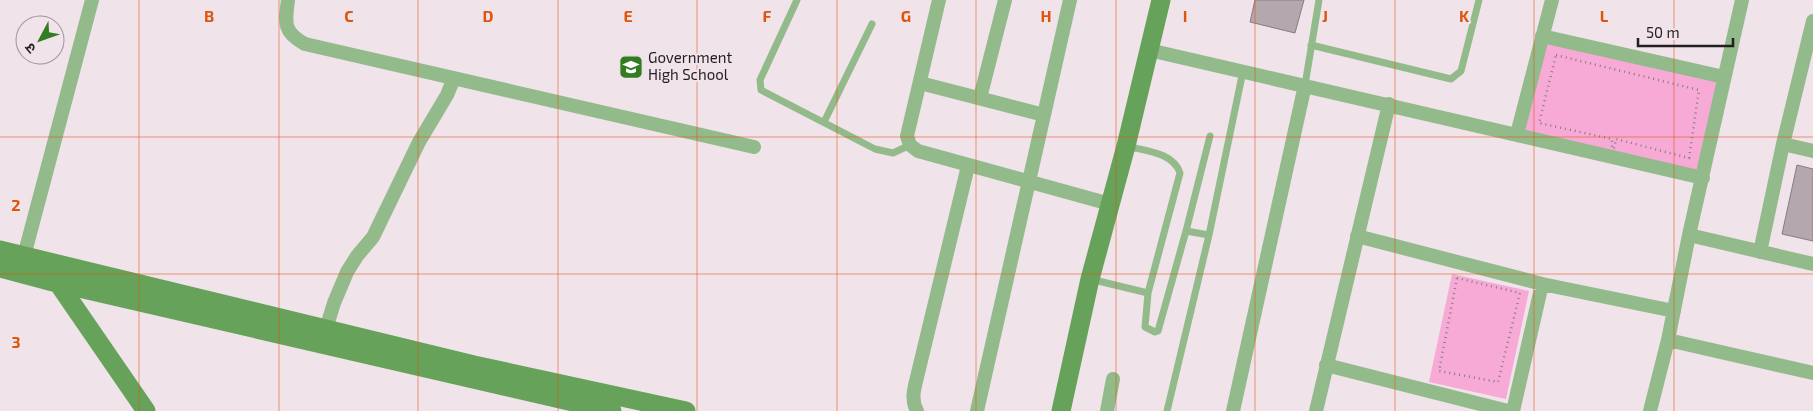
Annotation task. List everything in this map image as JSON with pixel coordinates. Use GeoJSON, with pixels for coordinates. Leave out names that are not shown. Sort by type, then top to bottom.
{"type":"FeatureCollection","features":[{"type":"Feature","properties":{"kind":"main road"},"geometry":{"type":"LineString","coordinates":[[1061,411],[1090,279],[1126,146],[1161,0]]}},
{"type":"Feature","properties":{"kind":"main road"},"geometry":{"type":"LineString","coordinates":[[0,250],[24,256],[59,274],[612,411]]}},
{"type":"Feature","properties":{"kind":"main road"},"geometry":{"type":"LineString","coordinates":[[0,268],[59,274],[326,329],[474,365],[686,411]]}},
{"type":"Feature","properties":{"kind":"main road"},"geometry":{"type":"LineString","coordinates":[[59,274],[146,411]]}},
{"type":"Feature","properties":{"kind":"street"},"geometry":{"type":"LineString","coordinates":[[24,256],[92,0]]}},
{"type":"Feature","properties":{"kind":"street"},"geometry":{"type":"LineString","coordinates":[[288,0],[286,25],[289,34],[306,44],[754,147]]}},
{"type":"Feature","properties":{"kind":"street"},"geometry":{"type":"LineString","coordinates":[[939,0],[907,136],[910,145],[918,151],[968,166],[1110,204]]}},
{"type":"Feature","properties":{"kind":"street"},"geometry":{"type":"LineString","coordinates":[[980,98],[1004,0]]}},
{"type":"Feature","properties":{"kind":"street"},"geometry":{"type":"LineString","coordinates":[[976,411],[1070,0]]}},
{"type":"Feature","properties":{"kind":"street"},"geometry":{"type":"LineString","coordinates":[[1516,134],[1552,0]]}},
{"type":"Feature","properties":{"kind":"street"},"geometry":{"type":"LineString","coordinates":[[1650,411],[1668,340],[1689,235],[1742,0]]}},
{"type":"Feature","properties":{"kind":"street"},"geometry":{"type":"LineString","coordinates":[[1760,252],[1782,144],[1813,21]]}},
{"type":"Feature","properties":{"kind":"street"},"geometry":{"type":"LineString","coordinates":[[1542,36],[1724,77]]}},
{"type":"Feature","properties":{"kind":"street"},"geometry":{"type":"LineString","coordinates":[[1149,50],[1703,178]]}},
{"type":"Feature","properties":{"kind":"street"},"geometry":{"type":"LineString","coordinates":[[326,329],[347,272],[357,256],[373,237],[394,191],[419,142],[447,95],[454,78]]}},
{"type":"Feature","properties":{"kind":"street"},"geometry":{"type":"LineString","coordinates":[[920,83],[1044,115]]}},
{"type":"Feature","properties":{"kind":"street"},"geometry":{"type":"LineString","coordinates":[[1233,411],[1305,85]]}},
{"type":"Feature","properties":{"kind":"street"},"geometry":{"type":"LineString","coordinates":[[1316,411],[1356,236],[1389,104]]}},
{"type":"Feature","properties":{"kind":"street"},"geometry":{"type":"LineString","coordinates":[[1782,144],[1813,151]]}},
{"type":"Feature","properties":{"kind":"street"},"geometry":{"type":"LineString","coordinates":[[917,411],[913,404],[913,399],[918,373],[968,166]]}},
{"type":"Feature","properties":{"kind":"street"},"geometry":{"type":"LineString","coordinates":[[1689,235],[1813,264]]}},
{"type":"Feature","properties":{"kind":"street"},"geometry":{"type":"LineString","coordinates":[[1356,236],[1542,284],[1674,311]]}},
{"type":"Feature","properties":{"kind":"street"},"geometry":{"type":"LineString","coordinates":[[1513,411],[1542,284]]}},
{"type":"Feature","properties":{"kind":"street"},"geometry":{"type":"LineString","coordinates":[[1668,340],[1813,373]]}},
{"type":"Feature","properties":{"kind":"street"},"geometry":{"type":"LineString","coordinates":[[1326,365],[1508,411]]}},
{"type":"Feature","properties":{"kind":"street"},"geometry":{"type":"LineString","coordinates":[[1107,411],[1113,380]]}},
{"type":"Feature","properties":{"kind":"lane"},"geometry":{"type":"LineString","coordinates":[[797,0],[760,80],[762,90],[875,149],[893,153],[910,145]]}},
{"type":"Feature","properties":{"kind":"lane"},"geometry":{"type":"LineString","coordinates":[[1305,85],[1319,0]]}},
{"type":"Feature","properties":{"kind":"lane"},"geometry":{"type":"LineString","coordinates":[[1312,45],[1451,79],[1461,71],[1479,0]]}},
{"type":"Feature","properties":{"kind":"lane"},"geometry":{"type":"LineString","coordinates":[[824,122],[872,24]]}},
{"type":"Feature","properties":{"kind":"lane"},"geometry":{"type":"LineString","coordinates":[[1167,411],[1209,235],[1243,71]]}},
{"type":"Feature","properties":{"kind":"lane"},"geometry":{"type":"LineString","coordinates":[[1126,146],[1167,157],[1178,166],[1180,173],[1148,293],[1144,322],[1148,330],[1155,332],[1161,326],[1210,136]]}},
{"type":"Feature","properties":{"kind":"lane"},"geometry":{"type":"LineString","coordinates":[[1186,231],[1209,235]]}},
{"type":"Feature","properties":{"kind":"lane"},"geometry":{"type":"LineString","coordinates":[[1090,279],[1148,293]]}},
{"type":"Feature","properties":{"kind":"path"},"geometry":{"type":"LineString","coordinates":[[1556,55],[1699,90],[1689,158],[1616,139],[1612,157],[1612,139],[1539,123],[1556,55]]}},
{"type":"Feature","properties":{"kind":"path"},"geometry":{"type":"LineString","coordinates":[[1457,278],[1520,293],[1498,382],[1439,371],[1457,278]]}},
{"type":"Feature","properties":{"kind":"shaded area"},"geometry":{"type":"Polygon","coordinates":[[[1542,36],[1724,77],[1703,178],[1517,134],[1542,36]]]}},
{"type":"Feature","properties":{"kind":"shaded area"},"geometry":{"type":"Polygon","coordinates":[[[1452,274],[1529,291],[1506,399],[1429,382],[1452,274]]]}},
{"type":"Feature","properties":{"kind":"building"},"geometry":{"type":"Polygon","coordinates":[[[1255,0],[1304,0],[1295,33],[1250,22],[1255,0]]]}},
{"type":"Feature","properties":{"kind":"building"},"geometry":{"type":"Polygon","coordinates":[[[1797,165],[1813,169],[1813,241],[1782,234],[1797,165]]]}},
{"type":"Feature","properties":{"kind":"place","name":"Government High School"},"geometry":{"type":"Point","coordinates":[631,67]}}]}
